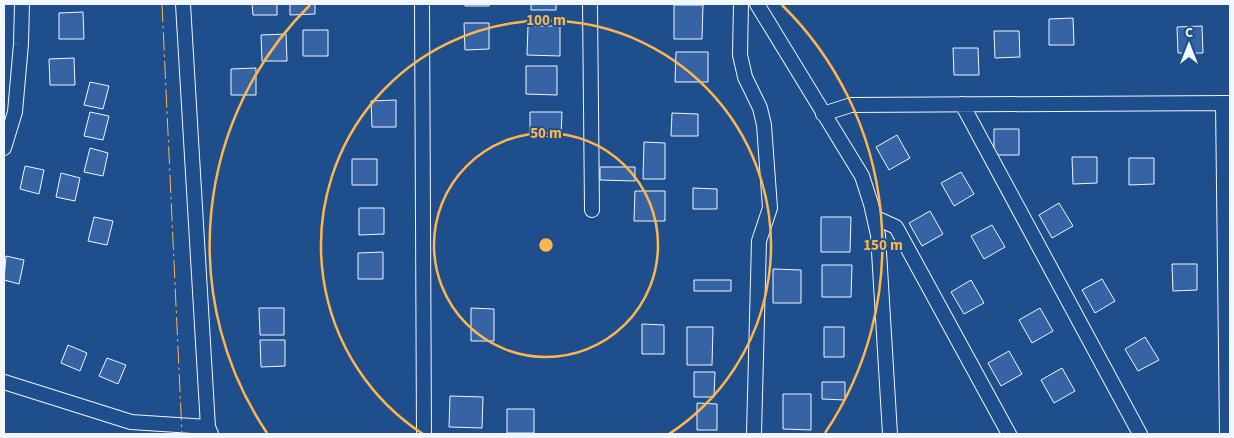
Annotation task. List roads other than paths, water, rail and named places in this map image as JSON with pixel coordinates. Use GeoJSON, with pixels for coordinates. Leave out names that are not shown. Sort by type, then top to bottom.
{"type":"FeatureCollection","features":[{"type":"Feature","properties":{"kind":"street"},"geometry":{"type":"LineString","coordinates":[[4,148],[15,112],[21,44],[22,4]]}},
{"type":"Feature","properties":{"kind":"street"},"geometry":{"type":"LineString","coordinates":[[4,382],[132,422],[210,431],[183,4]]}},
{"type":"Feature","properties":{"kind":"street"},"geometry":{"type":"LineString","coordinates":[[422,4],[424,434]]}},
{"type":"Feature","properties":{"kind":"street"},"geometry":{"type":"LineString","coordinates":[[590,4],[592,210]]}},
{"type":"Feature","properties":{"kind":"street"},"geometry":{"type":"LineString","coordinates":[[741,4],[740,55],[745,78],[760,108],[764,126],[770,208],[759,241],[754,434]]}},
{"type":"Feature","properties":{"kind":"street"},"geometry":{"type":"LineString","coordinates":[[757,4],[862,176],[878,235],[890,434]]}},
{"type":"Feature","properties":{"kind":"street"},"geometry":{"type":"LineString","coordinates":[[823,114],[850,105],[1226,103],[1227,434]]}},
{"type":"Feature","properties":{"kind":"street"},"geometry":{"type":"LineString","coordinates":[[962,104],[1140,434]]}},
{"type":"Feature","properties":{"kind":"street"},"geometry":{"type":"LineString","coordinates":[[874,217],[896,227],[1010,434]]}}]}
